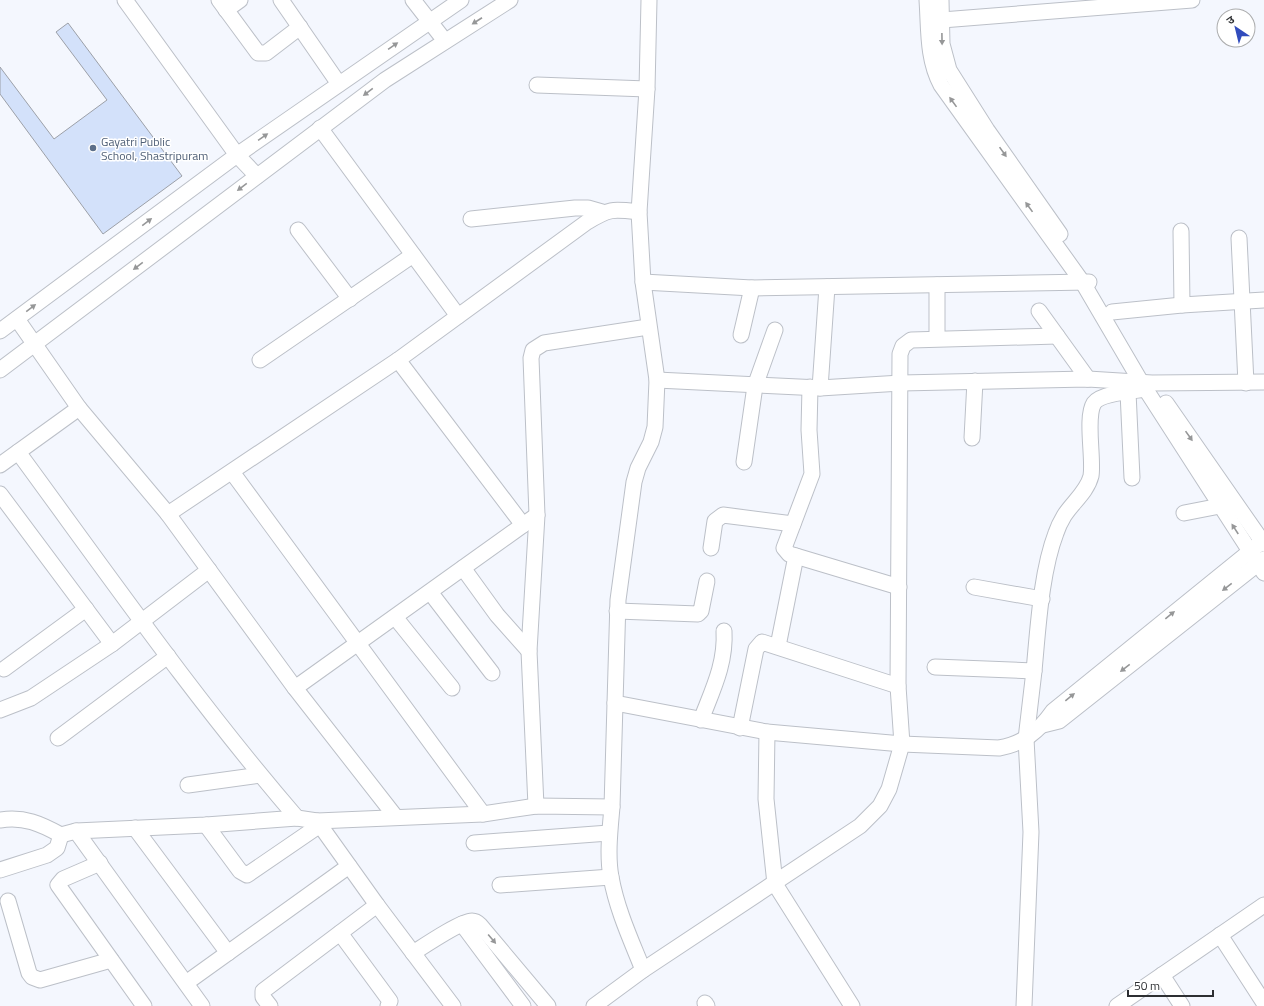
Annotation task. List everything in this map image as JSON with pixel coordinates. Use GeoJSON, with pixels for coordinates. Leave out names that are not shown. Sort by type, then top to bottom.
{"type":"FeatureCollection","features":[{"type":"Feature","properties":{"kind":"street"},"geometry":{"type":"LineString","coordinates":[[125,0],[236,155],[257,176]]}},
{"type":"Feature","properties":{"kind":"street"},"geometry":{"type":"LineString","coordinates":[[240,0],[222,5],[256,51],[262,54],[300,27]]}},
{"type":"Feature","properties":{"kind":"street"},"geometry":{"type":"LineString","coordinates":[[281,0],[339,84]]}},
{"type":"Feature","properties":{"kind":"street"},"geometry":{"type":"LineString","coordinates":[[413,0],[446,41]]}},
{"type":"Feature","properties":{"kind":"street"},"geometry":{"type":"LineString","coordinates":[[0,331],[236,155],[461,0]]}},
{"type":"Feature","properties":{"kind":"street"},"geometry":{"type":"LineString","coordinates":[[0,370],[385,80],[510,0]]}},
{"type":"Feature","properties":{"kind":"street"},"geometry":{"type":"LineString","coordinates":[[643,970],[624,923],[611,877],[610,833],[617,611],[634,482],[638,468],[651,442],[655,427],[657,380],[648,327],[643,282],[640,212],[647,89],[649,0]]}},
{"type":"Feature","properties":{"kind":"street"},"geometry":{"type":"LineString","coordinates":[[615,703],[767,732],[902,744],[999,748],[1012,745],[1026,739],[1043,725],[1053,711],[1249,550],[1263,542],[1147,384],[1112,312],[941,86],[934,72],[930,57],[927,0]]}},
{"type":"Feature","properties":{"kind":"street"},"geometry":{"type":"LineString","coordinates":[[941,0],[942,44],[944,57],[954,78],[1088,282],[1220,506],[1249,550],[1262,565],[1059,721],[1043,725]]}},
{"type":"Feature","properties":{"kind":"street"},"geometry":{"type":"LineString","coordinates":[[942,20],[1192,0]]}},
{"type":"Feature","properties":{"kind":"street"},"geometry":{"type":"LineString","coordinates":[[941,86],[954,78]]}},
{"type":"Feature","properties":{"kind":"street"},"geometry":{"type":"LineString","coordinates":[[537,85],[647,89]]}},
{"type":"Feature","properties":{"kind":"street"},"geometry":{"type":"LineString","coordinates":[[320,128],[458,316]]}},
{"type":"Feature","properties":{"kind":"street"},"geometry":{"type":"LineString","coordinates":[[471,219],[576,208],[588,208],[602,212]]}},
{"type":"Feature","properties":{"kind":"street"},"geometry":{"type":"LineString","coordinates":[[168,514],[398,360],[602,212],[613,209],[640,212]]}},
{"type":"Feature","properties":{"kind":"street"},"geometry":{"type":"LineString","coordinates":[[298,230],[350,299]]}},
{"type":"Feature","properties":{"kind":"street"},"geometry":{"type":"LineString","coordinates":[[1181,231],[1182,305]]}},
{"type":"Feature","properties":{"kind":"street"},"geometry":{"type":"LineString","coordinates":[[1239,238],[1246,383]]}},
{"type":"Feature","properties":{"kind":"street"},"geometry":{"type":"LineString","coordinates":[[260,360],[414,255]]}},
{"type":"Feature","properties":{"kind":"street"},"geometry":{"type":"LineString","coordinates":[[643,282],[752,288],[1088,282]]}},
{"type":"Feature","properties":{"kind":"street"},"geometry":{"type":"LineString","coordinates":[[937,285],[937,338]]}},
{"type":"Feature","properties":{"kind":"street"},"geometry":{"type":"LineString","coordinates":[[827,286],[809,430],[812,474],[784,548],[786,552],[796,556],[899,587]]}},
{"type":"Feature","properties":{"kind":"street"},"geometry":{"type":"LineString","coordinates":[[741,336],[752,288]]}},
{"type":"Feature","properties":{"kind":"street"},"geometry":{"type":"LineString","coordinates":[[1112,312],[1182,305],[1264,300]]}},
{"type":"Feature","properties":{"kind":"street"},"geometry":{"type":"LineString","coordinates":[[1039,311],[1088,379]]}},
{"type":"Feature","properties":{"kind":"street"},"geometry":{"type":"LineString","coordinates":[[17,319],[79,408],[168,514],[295,688],[394,816]]}},
{"type":"Feature","properties":{"kind":"street"},"geometry":{"type":"LineString","coordinates":[[536,806],[529,651],[538,515],[531,358],[533,350],[544,343],[648,327]]}},
{"type":"Feature","properties":{"kind":"street"},"geometry":{"type":"LineString","coordinates":[[744,462],[755,386],[775,330]]}},
{"type":"Feature","properties":{"kind":"street"},"geometry":{"type":"LineString","coordinates":[[594,1006],[643,970],[775,884],[860,826],[880,806],[889,789],[902,744],[898,686],[900,354],[903,346],[911,340],[937,338],[1057,336]]}},
{"type":"Feature","properties":{"kind":"street"},"geometry":{"type":"LineString","coordinates":[[398,360],[523,525]]}},
{"type":"Feature","properties":{"kind":"street"},"geometry":{"type":"LineString","coordinates":[[657,380],[815,388],[901,383],[1088,379],[1147,384],[1264,382]]}},
{"type":"Feature","properties":{"kind":"street"},"geometry":{"type":"LineString","coordinates":[[972,438],[975,381]]}},
{"type":"Feature","properties":{"kind":"street"},"geometry":{"type":"LineString","coordinates":[[1024,1006],[1030,839],[1026,739],[1047,566],[1056,534],[1063,517],[1084,490],[1090,476],[1090,436],[1092,409],[1094,403],[1105,396],[1128,392],[1147,384]]}},
{"type":"Feature","properties":{"kind":"street"},"geometry":{"type":"LineString","coordinates":[[1128,392],[1132,478]]}},
{"type":"Feature","properties":{"kind":"street"},"geometry":{"type":"LineString","coordinates":[[0,464],[79,408]]}},
{"type":"Feature","properties":{"kind":"street"},"geometry":{"type":"LineString","coordinates":[[18,452],[168,656],[260,775],[297,818]]}},
{"type":"Feature","properties":{"kind":"street"},"geometry":{"type":"LineString","coordinates":[[232,472],[483,814]]}},
{"type":"Feature","properties":{"kind":"street"},"geometry":{"type":"LineString","coordinates":[[0,494],[112,644]]}},
{"type":"Feature","properties":{"kind":"street"},"geometry":{"type":"LineString","coordinates":[[1184,513],[1220,506]]}},
{"type":"Feature","properties":{"kind":"street"},"geometry":{"type":"LineString","coordinates":[[295,688],[538,515]]}},
{"type":"Feature","properties":{"kind":"street"},"geometry":{"type":"LineString","coordinates":[[711,548],[715,521],[723,515],[792,524]]}},
{"type":"Feature","properties":{"kind":"street"},"geometry":{"type":"LineString","coordinates":[[778,646],[796,556]]}},
{"type":"Feature","properties":{"kind":"street"},"geometry":{"type":"LineString","coordinates":[[463,568],[497,615],[529,651]]}},
{"type":"Feature","properties":{"kind":"street"},"geometry":{"type":"LineString","coordinates":[[0,710],[31,698],[112,644],[209,570]]}},
{"type":"Feature","properties":{"kind":"street"},"geometry":{"type":"LineString","coordinates":[[617,611],[698,614],[701,611],[708,581]]}},
{"type":"Feature","properties":{"kind":"street"},"geometry":{"type":"LineString","coordinates":[[974,587],[1042,599]]}},
{"type":"Feature","properties":{"kind":"street"},"geometry":{"type":"LineString","coordinates":[[430,592],[492,673]]}},
{"type":"Feature","properties":{"kind":"street"},"geometry":{"type":"LineString","coordinates":[[4,669],[86,609]]}},
{"type":"Feature","properties":{"kind":"street"},"geometry":{"type":"LineString","coordinates":[[395,617],[452,688]]}},
{"type":"Feature","properties":{"kind":"street"},"geometry":{"type":"LineString","coordinates":[[701,720],[722,667],[724,653],[724,631]]}},
{"type":"Feature","properties":{"kind":"street"},"geometry":{"type":"LineString","coordinates":[[740,728],[758,644],[766,642],[898,686]]}},
{"type":"Feature","properties":{"kind":"street"},"geometry":{"type":"LineString","coordinates":[[58,738],[168,656]]}},
{"type":"Feature","properties":{"kind":"street"},"geometry":{"type":"LineString","coordinates":[[935,667],[1034,671]]}},
{"type":"Feature","properties":{"kind":"street"},"geometry":{"type":"LineString","coordinates":[[767,732],[766,799],[775,884],[852,1006]]}},
{"type":"Feature","properties":{"kind":"street"},"geometry":{"type":"LineString","coordinates":[[188,785],[260,775]]}},
{"type":"Feature","properties":{"kind":"street"},"geometry":{"type":"LineString","coordinates":[[0,820],[21,819],[38,823],[61,836],[76,831],[206,825],[297,818],[319,823],[394,816],[483,814],[536,806],[612,807]]}},
{"type":"Feature","properties":{"kind":"street"},"geometry":{"type":"LineString","coordinates":[[206,825],[240,871],[247,875],[319,823]]}},
{"type":"Feature","properties":{"kind":"street"},"geometry":{"type":"LineString","coordinates":[[319,823],[377,905],[454,1006]]}},
{"type":"Feature","properties":{"kind":"street"},"geometry":{"type":"LineString","coordinates":[[135,828],[228,953]]}},
{"type":"Feature","properties":{"kind":"street"},"geometry":{"type":"LineString","coordinates":[[76,831],[202,1006]]}},
{"type":"Feature","properties":{"kind":"street"},"geometry":{"type":"LineString","coordinates":[[474,843],[610,833]]}},
{"type":"Feature","properties":{"kind":"street"},"geometry":{"type":"LineString","coordinates":[[0,870],[47,855],[57,848],[61,836]]}},
{"type":"Feature","properties":{"kind":"street"},"geometry":{"type":"LineString","coordinates":[[100,863],[62,879],[58,885],[144,1006]]}},
{"type":"Feature","properties":{"kind":"street"},"geometry":{"type":"LineString","coordinates":[[186,983],[349,866]]}},
{"type":"Feature","properties":{"kind":"street"},"geometry":{"type":"LineString","coordinates":[[500,885],[611,877]]}},
{"type":"Feature","properties":{"kind":"street"},"geometry":{"type":"LineString","coordinates":[[8,901],[29,972],[32,977],[40,980],[111,960]]}},
{"type":"Feature","properties":{"kind":"street"},"geometry":{"type":"LineString","coordinates":[[270,1006],[263,997],[263,991],[377,905]]}},
{"type":"Feature","properties":{"kind":"street"},"geometry":{"type":"LineString","coordinates":[[1117,1006],[1264,905]]}},
{"type":"Feature","properties":{"kind":"street"},"geometry":{"type":"LineString","coordinates":[[413,953],[471,920],[480,924],[548,1006]]}},
{"type":"Feature","properties":{"kind":"street"},"geometry":{"type":"LineString","coordinates":[[462,924],[523,1006]]}},
{"type":"Feature","properties":{"kind":"street"},"geometry":{"type":"LineString","coordinates":[[340,933],[390,1001],[388,1006]]}},
{"type":"Feature","properties":{"kind":"street"},"geometry":{"type":"LineString","coordinates":[[1220,935],[1264,1003]]}},
{"type":"Feature","properties":{"kind":"street"},"geometry":{"type":"LineString","coordinates":[[1162,975],[1182,1006]]}},
{"type":"Feature","properties":{"kind":"building"},"geometry":{"type":"Polygon","coordinates":[[[68,23],[182,176],[103,234],[0,94],[0,67],[54,139],[107,100],[56,32],[68,23]]]}},
{"type":"Feature","properties":{"kind":"place","name":"Gayatri Public School, Shastripuram"},"geometry":{"type":"Point","coordinates":[93,148]}}]}
